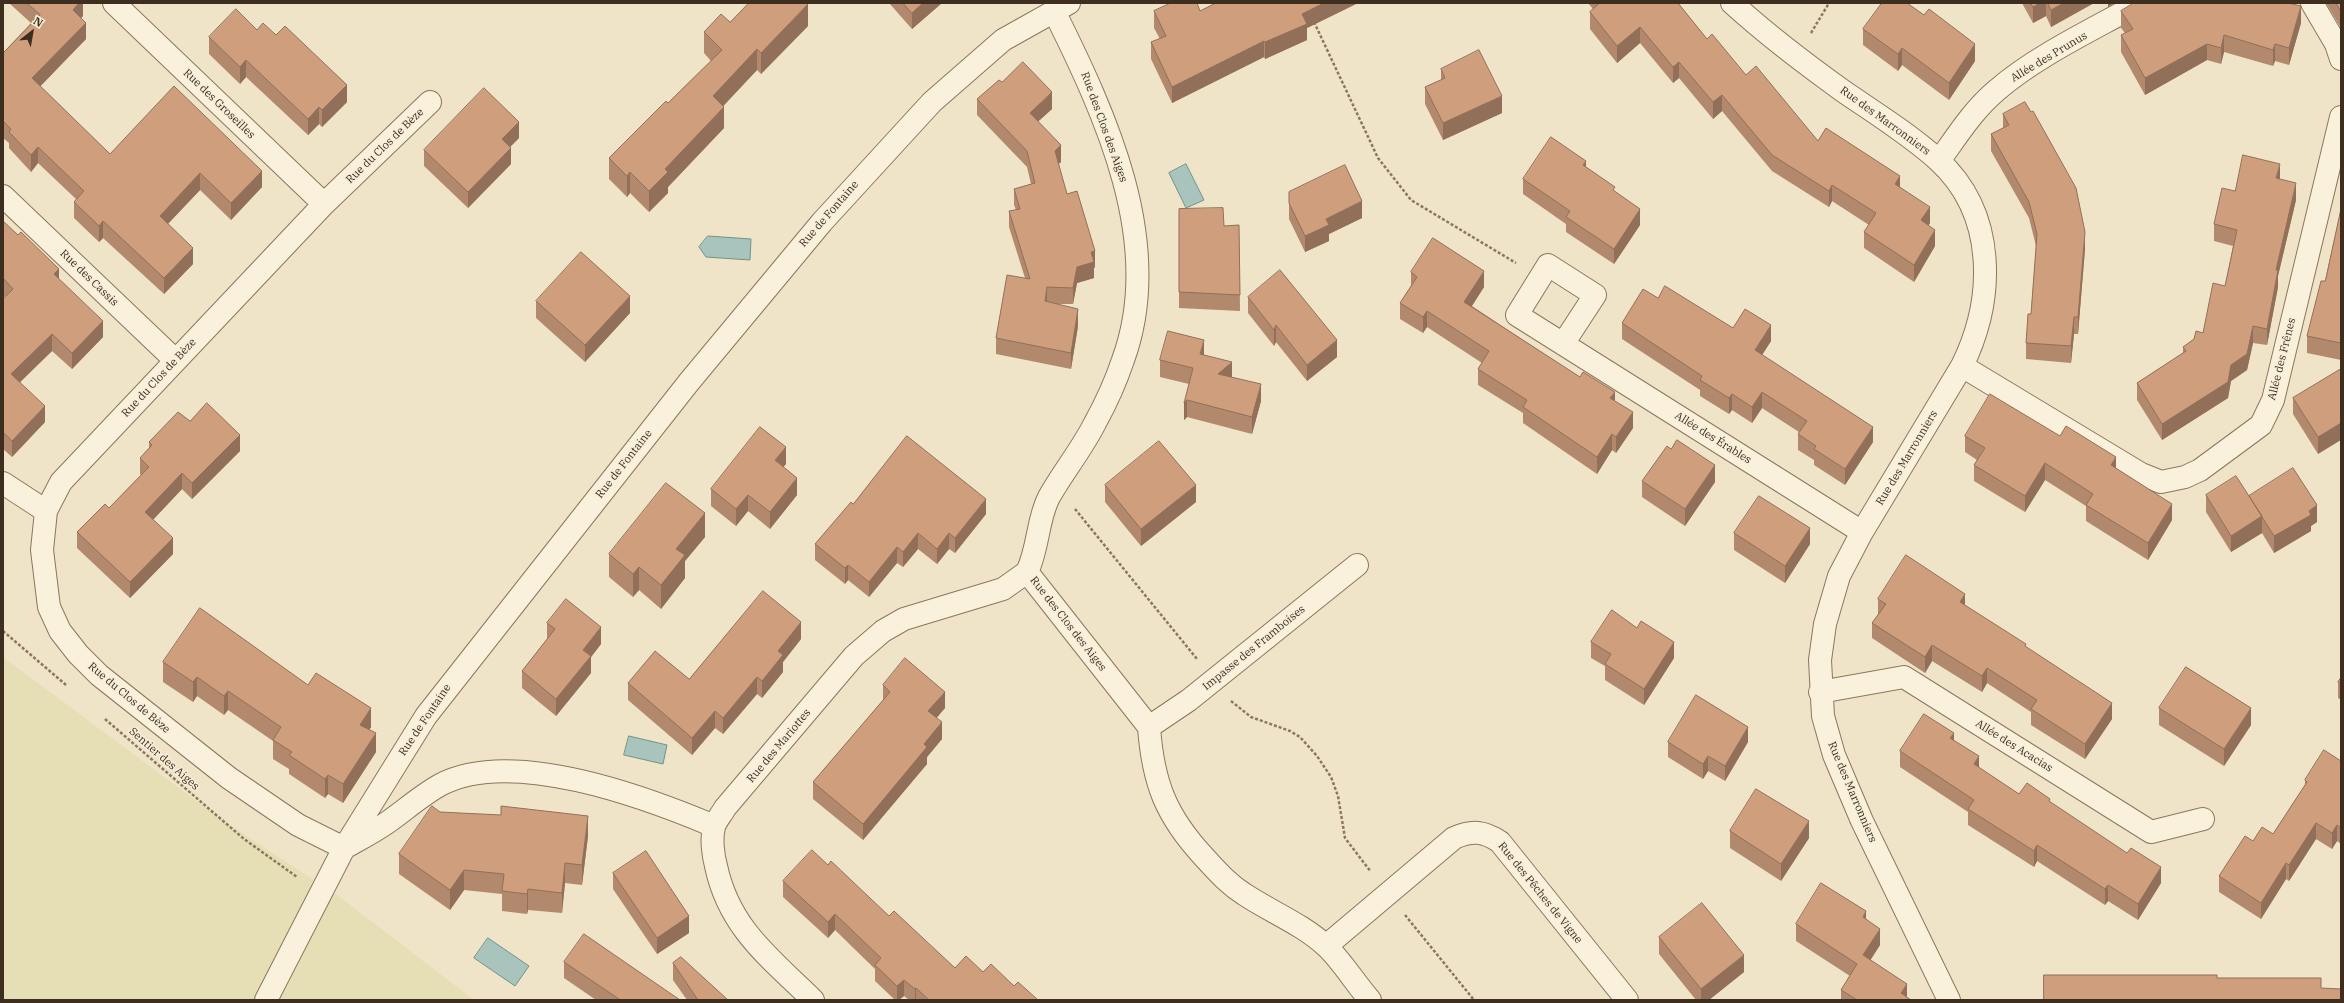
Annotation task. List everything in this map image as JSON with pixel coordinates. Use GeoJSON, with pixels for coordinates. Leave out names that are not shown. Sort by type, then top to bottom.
{"type":"FeatureCollection","features":[{"type":"Feature","properties":{"kind":"street","name":"Rue des Groseilles"},"geometry":{"type":"LineString","coordinates":[[114,3],[324,204]]}},
{"type":"Feature","properties":{"kind":"street","name":"Rue des Marronniers"},"geometry":{"type":"LineString","coordinates":[[1732,3],[1796,57],[1910,138],[1939,161],[1958,183],[1968,200],[1983,239],[1986,261],[1986,287],[1981,318],[1974,342],[1962,366],[1862,532],[1839,576],[1825,624],[1820,660],[1820,692],[1823,716],[1837,761],[1862,821],[1949,1000]]}},
{"type":"Feature","properties":{"kind":"street","name":"Allée des Prunus"},"geometry":{"type":"LineString","coordinates":[[1939,161],[1972,115],[1996,90],[2023,70],[2140,3]]}},
{"type":"Feature","properties":{"kind":"street"},"geometry":{"type":"LineString","coordinates":[[2312,3],[2336,44],[2341,59]]}},
{"type":"Feature","properties":{"kind":"street","name":"Rue des Clos des Aiges"},"geometry":{"type":"LineString","coordinates":[[1062,7],[1124,177],[1136,247],[1137,286],[1132,325],[1124,358],[1095,423],[1049,498],[1041,522],[1035,555],[1028,572],[1149,727]]}},
{"type":"Feature","properties":{"kind":"street","name":"Rue de Fontaine"},"geometry":{"type":"LineString","coordinates":[[266,1000],[320,892],[344,848],[426,716],[448,684],[689,382],[822,222],[932,102],[1003,40],[1062,7]]}},
{"type":"Feature","properties":{"kind":"street","name":"Rue du Clos de Bèze"},"geometry":{"type":"LineString","coordinates":[[344,848],[298,825],[229,778],[99,675],[78,654],[60,631],[49,608],[42,550],[46,511],[61,482],[175,360],[324,204],[430,102]]}},
{"type":"Feature","properties":{"kind":"street","name":"Allée des Frênes"},"geometry":{"type":"LineString","coordinates":[[1962,366],[2141,474],[2161,482],[2186,477],[2200,470],[2261,425],[2270,407],[2341,117]]}},
{"type":"Feature","properties":{"kind":"street","name":"Rue des Cassis"},"geometry":{"type":"LineString","coordinates":[[3,196],[175,360]]}},
{"type":"Feature","properties":{"kind":"street","name":"Allée des Érables"},"geometry":{"type":"LineString","coordinates":[[1564,344],[1595,295],[1548,265],[1517,315],[1862,532]]}},
{"type":"Feature","properties":{"kind":"street"},"geometry":{"type":"LineString","coordinates":[[3,483],[46,511]]}},
{"type":"Feature","properties":{"kind":"street","name":"Impasse des Framboises"},"geometry":{"type":"LineString","coordinates":[[1149,727],[1214,680],[1358,565]]}},
{"type":"Feature","properties":{"kind":"street","name":"Rue des Mariottes"},"geometry":{"type":"LineString","coordinates":[[813,1000],[753,942],[734,917],[721,889],[713,854],[714,826],[725,808],[854,656],[883,631],[904,620],[1003,589],[1028,572]]}},
{"type":"Feature","properties":{"kind":"street","name":"Allée des Acacias"},"geometry":{"type":"LineString","coordinates":[[1820,692],[1904,677],[2151,832],[2203,819]]}},
{"type":"Feature","properties":{"kind":"street"},"geometry":{"type":"LineString","coordinates":[[1149,727],[1151,756],[1158,782],[1172,817],[1197,849],[1226,881],[1245,894],[1291,920],[1326,946],[1370,1000]]}},
{"type":"Feature","properties":{"kind":"street"},"geometry":{"type":"LineString","coordinates":[[344,848],[386,823],[440,785],[477,772],[513,772],[564,778],[619,791],[668,807],[714,826]]}},
{"type":"Feature","properties":{"kind":"street","name":"Rue des Pêches de Vigne"},"geometry":{"type":"LineString","coordinates":[[1326,946],[1454,838],[1466,832],[1478,832],[1489,834],[1500,842],[1627,1000]]}},
{"type":"Feature","properties":{"kind":"path"},"geometry":{"type":"LineString","coordinates":[[1312,17],[1378,158],[1411,200],[1540,277]]}},
{"type":"Feature","properties":{"kind":"path"},"geometry":{"type":"LineString","coordinates":[[1049,498],[1072,506],[1214,680],[1242,711],[1251,717],[1290,731],[1300,737],[1317,756],[1331,777],[1338,796],[1345,838],[1474,1000]]}},
{"type":"Feature","properties":{"kind":"path"},"geometry":{"type":"LineString","coordinates":[[3,631],[69,688]]}},
{"type":"Feature","properties":{"kind":"path","name":"Sentier des Aiges"},"geometry":{"type":"LineString","coordinates":[[100,714],[244,839],[287,871],[320,892]]}},
{"type":"Feature","properties":{"kind":"shaded area"},"geometry":{"type":"Polygon","coordinates":[[[3,657],[222,820],[341,898],[474,1000],[3,1000],[3,657]]]}},
{"type":"Feature","properties":{"kind":"water"},"geometry":{"type":"Polygon","coordinates":[[[1186,164],[1204,200],[1186,208],[1169,173],[1186,164]]]}},
{"type":"Feature","properties":{"kind":"water"},"geometry":{"type":"Polygon","coordinates":[[[708,236],[751,239],[750,260],[706,257],[699,247],[708,236]]]}},
{"type":"Feature","properties":{"kind":"water"},"geometry":{"type":"Polygon","coordinates":[[[629,736],[667,745],[663,764],[624,755],[629,736]]]}},
{"type":"Feature","properties":{"kind":"water"},"geometry":{"type":"Polygon","coordinates":[[[488,938],[529,966],[515,986],[474,958],[488,938]]]}},
{"type":"Feature","properties":{"kind":"building"},"geometry":{"type":"Polygon","coordinates":[[[27,3],[79,3],[73,10],[86,23],[32,78],[110,154],[174,86],[262,171],[231,203],[200,173],[160,216],[193,248],[164,278],[103,221],[99,226],[74,202],[84,191],[38,147],[31,155],[9,132],[11,129],[3,121],[3,51],[4,52],[40,15],[27,3]]]}},
{"type":"Feature","properties":{"kind":"building"},"geometry":{"type":"Polygon","coordinates":[[[749,3],[808,4],[761,53],[757,49],[713,96],[724,107],[665,169],[668,172],[649,191],[630,172],[627,176],[609,158],[666,101],[668,103],[722,50],[704,32],[721,14],[730,22],[749,3]]]}},
{"type":"Feature","properties":{"kind":"building"},"geometry":{"type":"Polygon","coordinates":[[[903,3],[923,3],[912,13],[903,3]]]}},
{"type":"Feature","properties":{"kind":"building"},"geometry":{"type":"Polygon","coordinates":[[[1171,3],[1197,3],[1200,11],[1216,3],[1324,3],[1302,14],[1307,24],[1265,42],[1264,41],[1172,87],[1151,42],[1166,36],[1154,11],[1171,3]]]}},
{"type":"Feature","properties":{"kind":"building"},"geometry":{"type":"Polygon","coordinates":[[[1600,3],[1678,3],[1707,39],[1712,34],[1746,75],[1756,66],[1818,141],[1826,128],[1900,176],[1895,184],[1930,207],[1921,220],[1935,230],[1914,265],[1864,232],[1876,213],[1832,185],[1829,191],[1772,155],[1722,95],[1713,102],[1679,62],[1673,67],[1640,27],[1617,46],[1590,12],[1600,3]]]}},
{"type":"Feature","properties":{"kind":"building"},"geometry":{"type":"Polygon","coordinates":[[[1882,3],[1907,3],[1924,15],[1929,9],[1975,44],[1949,83],[1902,48],[1898,54],[1863,29],[1882,3]]]}},
{"type":"Feature","properties":{"kind":"building"},"geometry":{"type":"Polygon","coordinates":[[[2031,3],[2040,3],[2033,7],[2031,3]]]}},
{"type":"Feature","properties":{"kind":"building"},"geometry":{"type":"Polygon","coordinates":[[[2048,3],[2064,3],[2051,10],[2048,3]]]}},
{"type":"Feature","properties":{"kind":"building"},"geometry":{"type":"Polygon","coordinates":[[[2134,3],[2288,3],[2301,6],[2289,48],[2275,44],[2273,50],[2224,35],[2221,48],[2207,44],[2145,78],[2121,35],[2133,29],[2121,11],[2134,3]]]}},
{"type":"Feature","properties":{"kind":"building"},"geometry":{"type":"Polygon","coordinates":[[[2336,3],[2341,3],[2341,11],[2336,3]]]}},
{"type":"Feature","properties":{"kind":"building"},"geometry":{"type":"Polygon","coordinates":[[[236,9],[257,30],[263,23],[276,35],[285,26],[347,85],[322,110],[319,107],[308,119],[246,60],[240,67],[209,37],[236,9]]]}},
{"type":"Feature","properties":{"kind":"building"},"geometry":{"type":"Polygon","coordinates":[[[1479,50],[1502,96],[1443,123],[1425,87],[1445,78],[1441,69],[1479,50]]]}},
{"type":"Feature","properties":{"kind":"building"},"geometry":{"type":"Polygon","coordinates":[[[1023,62],[1052,92],[1030,113],[1061,145],[1055,151],[1067,194],[1077,191],[1095,251],[1091,252],[1094,262],[1077,267],[1073,288],[1047,287],[1045,301],[1078,309],[1071,353],[996,338],[1007,275],[1030,279],[1009,211],[1020,209],[1014,189],[1035,183],[1027,151],[977,99],[999,80],[1002,82],[1023,62]]]}},
{"type":"Feature","properties":{"kind":"building"},"geometry":{"type":"Polygon","coordinates":[[[484,88],[519,122],[502,139],[511,148],[468,192],[424,150],[484,88]]]}},
{"type":"Feature","properties":{"kind":"building"},"geometry":{"type":"Polygon","coordinates":[[[2025,102],[2031,112],[2033,111],[2076,188],[2085,232],[2078,317],[2074,317],[2071,346],[2026,343],[2028,314],[2031,314],[2037,234],[2029,202],[1991,134],[2009,125],[2003,114],[2025,102]]]}},
{"type":"Feature","properties":{"kind":"building"},"geometry":{"type":"Polygon","coordinates":[[[1551,137],[1586,161],[1583,165],[1615,187],[1613,190],[1640,209],[1614,249],[1566,217],[1570,211],[1523,179],[1551,137]]]}},
{"type":"Feature","properties":{"kind":"building"},"geometry":{"type":"Polygon","coordinates":[[[2243,155],[2280,164],[2276,178],[2296,183],[2276,270],[2278,270],[2267,329],[2253,326],[2247,354],[2231,365],[2228,382],[2162,424],[2137,383],[2186,351],[2183,347],[2194,339],[2196,331],[2203,333],[2213,283],[2225,286],[2237,230],[2214,224],[2222,188],[2235,191],[2243,155]]]}},
{"type":"Feature","properties":{"kind":"building"},"geometry":{"type":"Polygon","coordinates":[[[1345,165],[1362,201],[1326,219],[1329,225],[1305,236],[1289,203],[1289,192],[1345,165]]]}},
{"type":"Feature","properties":{"kind":"building"},"geometry":{"type":"Polygon","coordinates":[[[1223,208],[1224,226],[1239,225],[1240,295],[1179,292],[1179,209],[1223,208]]]}},
{"type":"Feature","properties":{"kind":"building"},"geometry":{"type":"Polygon","coordinates":[[[2341,209],[2341,343],[2307,336],[2321,281],[2325,281],[2341,209]]]}},
{"type":"Feature","properties":{"kind":"building"},"geometry":{"type":"Polygon","coordinates":[[[3,221],[18,235],[21,232],[59,269],[54,274],[103,321],[72,353],[52,334],[11,374],[45,406],[12,441],[3,432],[3,299],[13,289],[3,278],[3,221]]]}},
{"type":"Feature","properties":{"kind":"building"},"geometry":{"type":"Polygon","coordinates":[[[1433,238],[1484,271],[1464,302],[1580,377],[1583,372],[1615,392],[1610,398],[1633,412],[1616,437],[1612,434],[1597,457],[1523,407],[1527,400],[1478,369],[1489,351],[1427,311],[1423,317],[1400,303],[1417,277],[1411,272],[1433,238]]]}},
{"type":"Feature","properties":{"kind":"building"},"geometry":{"type":"Polygon","coordinates":[[[581,252],[630,296],[585,345],[536,301],[581,252]]]}},
{"type":"Feature","properties":{"kind":"building"},"geometry":{"type":"Polygon","coordinates":[[[1280,270],[1337,340],[1307,365],[1276,325],[1274,330],[1248,297],[1280,270]]]}},
{"type":"Feature","properties":{"kind":"building"},"geometry":{"type":"Polygon","coordinates":[[[1665,286],[1733,328],[1745,309],[1771,325],[1755,350],[1873,427],[1845,469],[1814,449],[1816,446],[1798,434],[1807,421],[1762,392],[1752,407],[1732,394],[1729,398],[1700,380],[1702,376],[1622,323],[1643,289],[1658,298],[1665,286]]]}},
{"type":"Feature","properties":{"kind":"building"},"geometry":{"type":"Polygon","coordinates":[[[1168,331],[1204,340],[1200,354],[1232,362],[1218,374],[1261,384],[1252,417],[1187,400],[1184,403],[1193,368],[1160,360],[1168,331]]]}},
{"type":"Feature","properties":{"kind":"building"},"geometry":{"type":"Polygon","coordinates":[[[2341,369],[2341,423],[2318,437],[2293,398],[2341,369]]]}},
{"type":"Feature","properties":{"kind":"building"},"geometry":{"type":"Polygon","coordinates":[[[1990,394],[2060,436],[2066,426],[2116,457],[2111,465],[2172,504],[2148,543],[2086,505],[2093,494],[2045,463],[2025,496],[1974,465],[1985,448],[1965,436],[1990,394]]]}},
{"type":"Feature","properties":{"kind":"building"},"geometry":{"type":"Polygon","coordinates":[[[207,403],[240,435],[192,483],[182,473],[145,512],[173,538],[130,582],[77,532],[105,504],[109,508],[149,467],[140,458],[152,445],[149,442],[178,412],[190,421],[207,403]]]}},
{"type":"Feature","properties":{"kind":"building"},"geometry":{"type":"Polygon","coordinates":[[[760,427],[786,447],[775,460],[797,478],[770,512],[748,495],[736,509],[711,489],[760,427]]]}},
{"type":"Feature","properties":{"kind":"building"},"geometry":{"type":"Polygon","coordinates":[[[907,436],[986,499],[955,538],[949,533],[937,549],[918,533],[903,552],[897,547],[869,582],[848,565],[845,568],[815,544],[851,502],[853,504],[907,436]]]}},
{"type":"Feature","properties":{"kind":"building"},"geometry":{"type":"Polygon","coordinates":[[[1677,440],[1715,465],[1685,509],[1642,481],[1667,446],[1671,449],[1677,440]]]}},
{"type":"Feature","properties":{"kind":"building"},"geometry":{"type":"Polygon","coordinates":[[[1159,441],[1196,485],[1141,529],[1105,485],[1159,441]]]}},
{"type":"Feature","properties":{"kind":"building"},"geometry":{"type":"Polygon","coordinates":[[[2293,468],[2317,505],[2309,511],[2311,515],[2274,536],[2249,496],[2293,468]]]}},
{"type":"Feature","properties":{"kind":"building"},"geometry":{"type":"Polygon","coordinates":[[[2236,476],[2262,516],[2231,536],[2206,495],[2236,476]]]}},
{"type":"Feature","properties":{"kind":"building"},"geometry":{"type":"Polygon","coordinates":[[[666,483],[705,513],[676,549],[685,555],[661,585],[639,567],[633,574],[609,554],[666,483]]]}},
{"type":"Feature","properties":{"kind":"building"},"geometry":{"type":"Polygon","coordinates":[[[1759,496],[1810,528],[1785,566],[1734,533],[1759,496]]]}},
{"type":"Feature","properties":{"kind":"building"},"geometry":{"type":"Polygon","coordinates":[[[1906,555],[1965,594],[1960,602],[2026,644],[2025,646],[2112,703],[2085,744],[2031,709],[2037,700],[1987,668],[1982,676],[1932,645],[1925,657],[1872,623],[1886,604],[1878,599],[1906,555]]]}},
{"type":"Feature","properties":{"kind":"building"},"geometry":{"type":"Polygon","coordinates":[[[763,591],[801,622],[778,651],[783,655],[762,681],[757,677],[723,718],[715,711],[692,738],[628,683],[655,651],[689,679],[763,591]]]}},
{"type":"Feature","properties":{"kind":"building"},"geometry":{"type":"Polygon","coordinates":[[[566,599],[601,627],[583,650],[591,656],[556,699],[522,671],[555,629],[547,623],[566,599]]]}},
{"type":"Feature","properties":{"kind":"building"},"geometry":{"type":"Polygon","coordinates":[[[200,608],[308,685],[316,673],[371,708],[360,725],[376,733],[343,784],[328,775],[325,779],[289,755],[292,752],[273,740],[281,727],[228,691],[224,696],[197,677],[193,682],[163,662],[200,608]]]}},
{"type":"Feature","properties":{"kind":"building"},"geometry":{"type":"Polygon","coordinates":[[[1612,610],[1637,628],[1641,621],[1674,642],[1644,689],[1605,664],[1611,654],[1591,642],[1612,610]]]}},
{"type":"Feature","properties":{"kind":"building"},"geometry":{"type":"Polygon","coordinates":[[[905,658],[945,692],[928,711],[942,722],[924,744],[927,747],[863,824],[813,782],[890,692],[883,685],[905,658]]]}},
{"type":"Feature","properties":{"kind":"building"},"geometry":{"type":"Polygon","coordinates":[[[2186,667],[2251,708],[2224,749],[2159,708],[2186,667]]]}},
{"type":"Feature","properties":{"kind":"building"},"geometry":{"type":"Polygon","coordinates":[[[1696,695],[1748,727],[1725,766],[1708,756],[1703,764],[1668,742],[1696,695]]]}},
{"type":"Feature","properties":{"kind":"building"},"geometry":{"type":"Polygon","coordinates":[[[1924,714],[1954,733],[1950,738],[1979,756],[1974,764],[2019,794],[2027,783],[2050,799],[2049,801],[2127,853],[2131,848],[2161,867],[2138,904],[2108,885],[2105,889],[2037,845],[2034,851],[1968,809],[1974,800],[1900,751],[1924,714]]]}},
{"type":"Feature","properties":{"kind":"building"},"geometry":{"type":"Polygon","coordinates":[[[2324,750],[2341,761],[2341,828],[2337,825],[2332,833],[2316,823],[2289,865],[2286,863],[2261,903],[2219,876],[2245,836],[2253,841],[2262,827],[2273,834],[2307,782],[2305,780],[2324,750]]]}},
{"type":"Feature","properties":{"kind":"building"},"geometry":{"type":"Polygon","coordinates":[[[1756,789],[1809,821],[1781,864],[1730,831],[1756,789]]]}},
{"type":"Feature","properties":{"kind":"building"},"geometry":{"type":"Polygon","coordinates":[[[432,806],[440,812],[501,815],[501,806],[588,816],[582,865],[565,863],[562,893],[528,889],[527,894],[502,891],[504,874],[464,870],[450,890],[399,854],[432,806]]]}},
{"type":"Feature","properties":{"kind":"building"},"geometry":{"type":"Polygon","coordinates":[[[812,850],[828,865],[831,861],[889,916],[894,911],[955,968],[966,956],[983,972],[991,964],[1014,986],[1018,982],[1038,1000],[929,1000],[916,988],[915,989],[904,980],[897,986],[875,965],[881,958],[835,914],[828,922],[783,881],[812,850]]]}},
{"type":"Feature","properties":{"kind":"building"},"geometry":{"type":"Polygon","coordinates":[[[646,851],[689,916],[657,938],[613,873],[646,851]]]}},
{"type":"Feature","properties":{"kind":"building"},"geometry":{"type":"Polygon","coordinates":[[[1821,883],[1866,911],[1863,917],[1880,929],[1863,955],[1907,984],[1901,993],[1911,1000],[1857,1000],[1841,990],[1857,964],[1796,924],[1821,883]]]}},
{"type":"Feature","properties":{"kind":"building"},"geometry":{"type":"Polygon","coordinates":[[[1702,903],[1744,955],[1701,989],[1659,937],[1702,903]]]}},
{"type":"Feature","properties":{"kind":"building"},"geometry":{"type":"Polygon","coordinates":[[[584,934],[680,1000],[618,1000],[619,999],[564,962],[584,934]]]}},
{"type":"Feature","properties":{"kind":"building"},"geometry":{"type":"Polygon","coordinates":[[[681,957],[728,1000],[698,1000],[673,963],[681,957]]]}},
{"type":"Feature","properties":{"kind":"building"},"geometry":{"type":"Polygon","coordinates":[[[2044,975],[2217,975],[2217,978],[2321,978],[2321,988],[2341,989],[2341,1000],[2044,1000],[2044,975]]]}}]}
